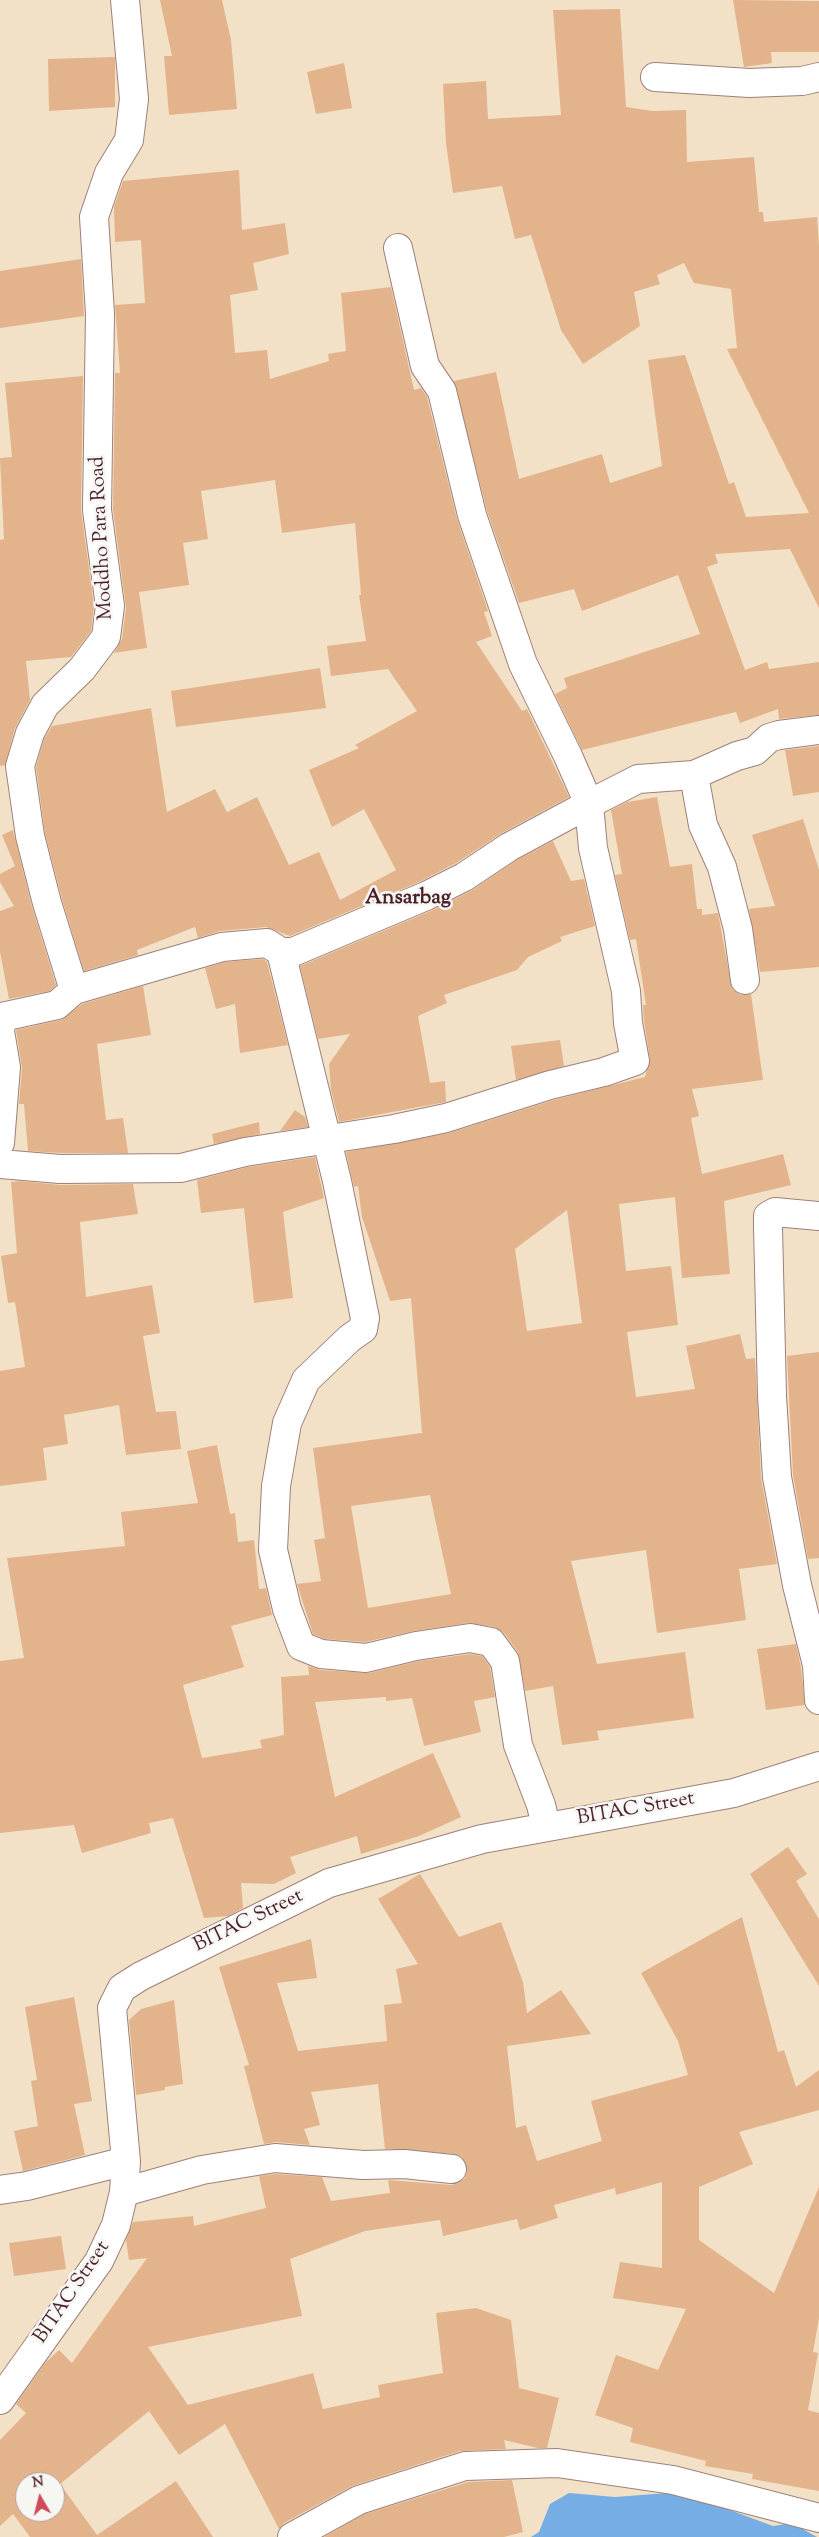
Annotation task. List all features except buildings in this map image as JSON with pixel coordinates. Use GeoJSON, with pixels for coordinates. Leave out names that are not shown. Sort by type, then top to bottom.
{"type":"FeatureCollection","features":[{"type":"Feature","properties":{"kind":"street","name":"Moddho Para Road"},"geometry":{"type":"LineString","coordinates":[[74,990],[47,902],[30,836],[20,766],[30,733],[45,705],[82,669],[106,637],[110,606],[97,510],[100,314],[94,217],[109,172],[129,140],[134,99],[125,0]]}},
{"type":"Feature","properties":{"kind":"street"},"geometry":{"type":"LineString","coordinates":[[655,77],[749,83],[802,81],[819,77]]}},
{"type":"Feature","properties":{"kind":"street"},"geometry":{"type":"LineString","coordinates":[[0,1164],[60,1169],[181,1168],[245,1152],[446,1118],[550,1084],[604,1072],[636,1062],[628,1023],[626,991],[593,848],[589,804],[523,664],[472,515],[442,391],[425,366],[398,248]]}},
{"type":"Feature","properties":{"kind":"street"},"geometry":{"type":"LineString","coordinates":[[0,1143],[6,1067],[0,1030],[1,1018],[57,1005],[74,990],[222,947],[267,943],[281,952],[293,952],[426,896],[464,877],[509,847],[638,779],[694,776],[736,756],[755,751],[769,738],[819,730]]}},
{"type":"Feature","properties":{"kind":"street"},"geometry":{"type":"LineString","coordinates":[[694,776],[703,825],[722,867],[738,929],[745,980]]}},
{"type":"Feature","properties":{"kind":"street"},"geometry":{"type":"LineString","coordinates":[[281,952],[356,1267],[365,1318],[362,1329],[306,1380],[286,1423],[276,1486],[273,1550],[287,1609],[301,1646],[321,1654],[366,1658],[416,1646],[470,1638],[491,1642],[505,1661],[518,1745],[541,1805],[546,1826]]}},
{"type":"Feature","properties":{"kind":"street"},"geometry":{"type":"LineString","coordinates":[[819,1216],[775,1212],[768,1216],[768,1227],[772,1396],[777,1476],[797,1585],[817,1665],[819,1700]]}},
{"type":"Feature","properties":{"kind":"street","name":"BITAC Street"},"geometry":{"type":"LineString","coordinates":[[0,2400],[99,2261],[116,2225],[124,2192],[126,2160],[112,2008],[122,1988],[141,1976],[329,1883],[482,1839],[734,1793],[769,1784],[819,1766]]}},
{"type":"Feature","properties":{"kind":"street"},"geometry":{"type":"LineString","coordinates":[[124,2192],[202,2170],[275,2158],[363,2165],[404,2164],[452,2169]]}},
{"type":"Feature","properties":{"kind":"street"},"geometry":{"type":"LineString","coordinates":[[0,2190],[27,2186],[126,2160]]}},
{"type":"Feature","properties":{"kind":"street"},"geometry":{"type":"LineString","coordinates":[[292,2537],[359,2500],[465,2466],[557,2462],[673,2480],[819,2518]]}},
{"type":"Feature","properties":{"kind":"water"},"geometry":{"type":"Polygon","coordinates":[[[681,2492],[773,2526],[792,2523],[817,2537],[531,2537],[539,2532],[550,2504],[569,2493],[615,2497],[681,2492]]]}},
{"type":"Feature","properties":{"kind":"district","name":"Ansarbag"},"geometry":{"type":"Point","coordinates":[408,899]}}]}
